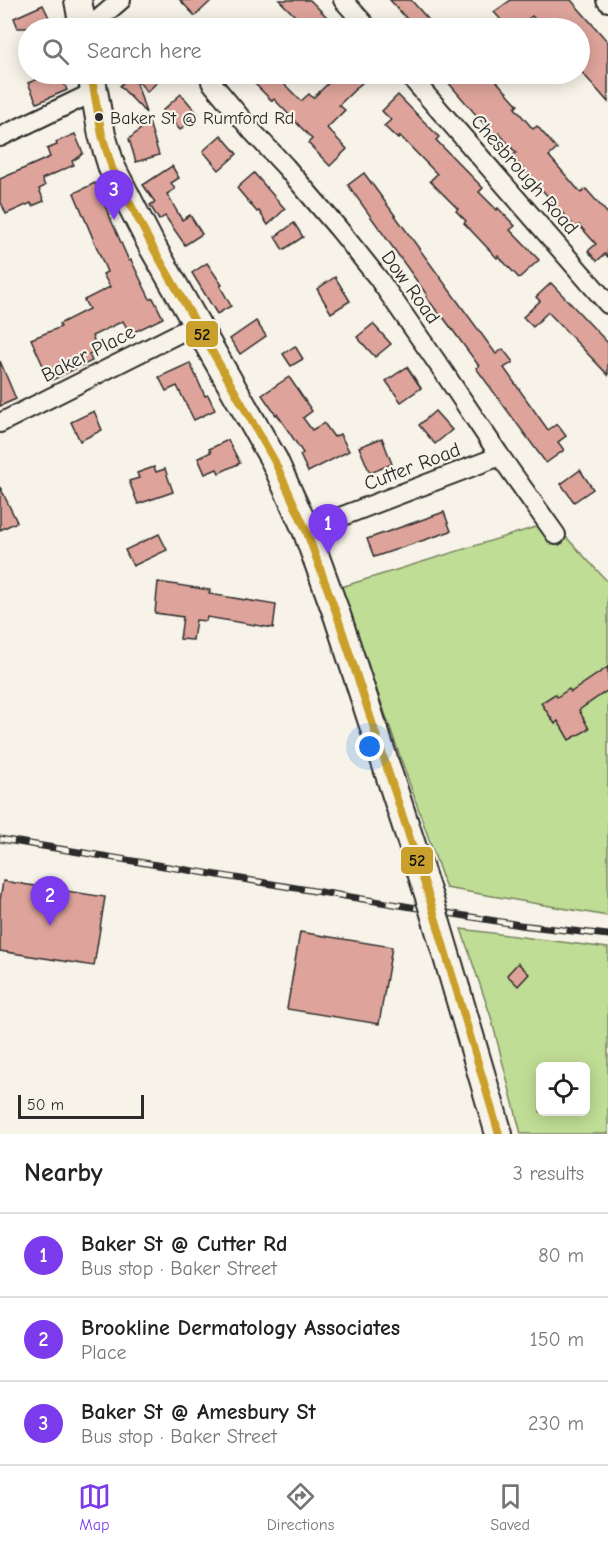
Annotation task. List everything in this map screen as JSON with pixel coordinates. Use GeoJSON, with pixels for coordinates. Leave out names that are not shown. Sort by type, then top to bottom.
{"type":"FeatureCollection","features":[{"type":"Feature","properties":{"kind":"street"},"geometry":{"type":"LineString","coordinates":[[78,0],[81,18]]}},
{"type":"Feature","properties":{"kind":"street"},"geometry":{"type":"LineString","coordinates":[[100,18],[121,0]]}},
{"type":"Feature","properties":{"kind":"street"},"geometry":{"type":"LineString","coordinates":[[343,0],[359,18]]}},
{"type":"Feature","properties":{"kind":"street"},"geometry":{"type":"LineString","coordinates":[[0,137],[90,84]]}},
{"type":"Feature","properties":{"kind":"street"},"geometry":{"type":"LineString","coordinates":[[92,84],[102,135],[112,168],[152,246],[274,460],[306,530],[337,615],[430,900],[500,1134]]}},
{"type":"Feature","properties":{"kind":"street","name":"Dow Road"},"geometry":{"type":"LineString","coordinates":[[213,84],[338,228],[378,278],[556,535]]}},
{"type":"Feature","properties":{"kind":"street","name":"Chesbrough Road"},"geometry":{"type":"LineString","coordinates":[[417,84],[608,304]]}},
{"type":"Feature","properties":{"kind":"street","name":"Baker Place"},"geometry":{"type":"LineString","coordinates":[[0,423],[197,324]]}},
{"type":"Feature","properties":{"kind":"street","name":"Cutter Road"},"geometry":{"type":"LineString","coordinates":[[306,530],[500,456]]}},
{"type":"Feature","properties":{"kind":"green space"},"geometry":{"type":"Polygon","coordinates":[[[552,522],[608,582],[608,916],[446,888],[341,587],[552,522]]]}},
{"type":"Feature","properties":{"kind":"green space"},"geometry":{"type":"Polygon","coordinates":[[[461,929],[608,948],[608,1134],[521,1134],[491,1017],[461,929]]]}},
{"type":"Feature","properties":{"kind":"building"},"geometry":{"type":"Polygon","coordinates":[[[180,0],[212,0],[195,16],[180,0]]]}},
{"type":"Feature","properties":{"kind":"building"},"geometry":{"type":"Polygon","coordinates":[[[279,0],[310,0],[328,18],[297,18],[279,0]]]}},
{"type":"Feature","properties":{"kind":"building"},"geometry":{"type":"Polygon","coordinates":[[[390,0],[411,0],[427,18],[406,18],[390,0]]]}},
{"type":"Feature","properties":{"kind":"building"},"geometry":{"type":"Polygon","coordinates":[[[511,0],[571,0],[587,18],[534,18],[532,16],[530,18],[499,18],[494,12],[511,0]]]}},
{"type":"Feature","properties":{"kind":"building"},"geometry":{"type":"Polygon","coordinates":[[[43,5],[49,18],[18,18],[18,28],[14,18],[43,5]]]}},
{"type":"Feature","properties":{"kind":"building"},"geometry":{"type":"Polygon","coordinates":[[[590,22],[608,42],[608,102],[590,82],[590,22]]]}},
{"type":"Feature","properties":{"kind":"building"},"geometry":{"type":"Polygon","coordinates":[[[28,84],[64,84],[67,90],[37,103],[28,84]]]}},
{"type":"Feature","properties":{"kind":"building"},"geometry":{"type":"Polygon","coordinates":[[[137,84],[146,113],[120,86],[137,84]]]}},
{"type":"Feature","properties":{"kind":"building"},"geometry":{"type":"Polygon","coordinates":[[[141,84],[155,84],[147,92],[141,84]]]}},
{"type":"Feature","properties":{"kind":"building"},"geometry":{"type":"Polygon","coordinates":[[[255,84],[284,84],[301,101],[309,94],[313,98],[328,84],[361,84],[339,105],[345,110],[327,128],[347,149],[330,166],[308,143],[312,139],[274,99],[272,101],[255,84]]]}},
{"type":"Feature","properties":{"kind":"building"},"geometry":{"type":"Polygon","coordinates":[[[450,84],[499,84],[518,105],[515,108],[533,129],[537,126],[557,149],[549,156],[581,193],[586,189],[608,214],[608,257],[605,254],[597,261],[588,251],[596,244],[579,225],[576,228],[512,156],[516,153],[499,133],[495,137],[450,84]]]}},
{"type":"Feature","properties":{"kind":"building"},"geometry":{"type":"Polygon","coordinates":[[[181,94],[198,114],[180,130],[163,110],[181,94]]]}},
{"type":"Feature","properties":{"kind":"building"},"geometry":{"type":"Polygon","coordinates":[[[398,95],[439,137],[436,140],[483,188],[479,192],[515,226],[510,230],[539,260],[519,278],[464,223],[466,221],[456,211],[458,209],[430,181],[437,174],[400,136],[398,139],[384,126],[391,120],[382,111],[398,95]]]}},
{"type":"Feature","properties":{"kind":"building"},"geometry":{"type":"Polygon","coordinates":[[[149,122],[159,155],[136,162],[129,139],[149,122]]]}},
{"type":"Feature","properties":{"kind":"building"},"geometry":{"type":"Polygon","coordinates":[[[75,134],[83,153],[72,161],[74,165],[42,179],[45,186],[39,189],[44,201],[32,206],[31,203],[6,214],[0,200],[0,179],[50,157],[47,149],[57,145],[56,142],[75,134]]]}},
{"type":"Feature","properties":{"kind":"building"},"geometry":{"type":"Polygon","coordinates":[[[221,135],[237,154],[219,170],[203,151],[221,135]]]}},
{"type":"Feature","properties":{"kind":"building"},"geometry":{"type":"Polygon","coordinates":[[[172,166],[179,178],[171,183],[175,189],[167,194],[182,220],[190,215],[202,234],[185,245],[165,216],[159,220],[150,205],[155,202],[143,185],[172,166]]]}},
{"type":"Feature","properties":{"kind":"building"},"geometry":{"type":"Polygon","coordinates":[[[254,173],[285,209],[268,225],[259,211],[257,212],[237,188],[254,173]]]}},
{"type":"Feature","properties":{"kind":"building"},"geometry":{"type":"Polygon","coordinates":[[[364,173],[496,354],[503,349],[513,362],[504,368],[548,430],[557,424],[566,436],[558,442],[564,450],[546,463],[476,368],[479,366],[426,297],[427,295],[348,185],[364,173]]]}},
{"type":"Feature","properties":{"kind":"building"},"geometry":{"type":"Polygon","coordinates":[[[95,183],[129,261],[131,260],[150,299],[153,298],[163,318],[130,334],[123,321],[92,336],[98,349],[89,354],[92,361],[50,381],[31,339],[61,327],[59,324],[89,309],[84,300],[110,287],[103,274],[107,272],[74,193],[95,183]]]}},
{"type":"Feature","properties":{"kind":"building"},"geometry":{"type":"Polygon","coordinates":[[[294,223],[303,237],[283,250],[275,237],[294,223]]]}},
{"type":"Feature","properties":{"kind":"building"},"geometry":{"type":"Polygon","coordinates":[[[207,263],[222,285],[220,286],[231,306],[217,314],[192,273],[207,263]]]}},
{"type":"Feature","properties":{"kind":"building"},"geometry":{"type":"Polygon","coordinates":[[[335,277],[350,301],[331,313],[317,289],[335,277]]]}},
{"type":"Feature","properties":{"kind":"building"},"geometry":{"type":"Polygon","coordinates":[[[551,283],[608,343],[608,375],[548,312],[533,327],[523,317],[540,301],[536,297],[551,283]]]}},
{"type":"Feature","properties":{"kind":"building"},"geometry":{"type":"Polygon","coordinates":[[[256,321],[266,336],[240,354],[230,339],[256,321]]]}},
{"type":"Feature","properties":{"kind":"building"},"geometry":{"type":"Polygon","coordinates":[[[373,324],[391,344],[375,357],[357,337],[373,324]]]}},
{"type":"Feature","properties":{"kind":"building"},"geometry":{"type":"Polygon","coordinates":[[[295,346],[303,359],[291,366],[283,354],[295,346]]]}},
{"type":"Feature","properties":{"kind":"building"},"geometry":{"type":"Polygon","coordinates":[[[0,361],[16,399],[0,406],[0,361]]]}},
{"type":"Feature","properties":{"kind":"building"},"geometry":{"type":"Polygon","coordinates":[[[190,363],[205,396],[208,395],[215,410],[194,420],[177,386],[166,391],[159,377],[190,363]]]}},
{"type":"Feature","properties":{"kind":"building"},"geometry":{"type":"Polygon","coordinates":[[[407,367],[421,388],[401,402],[386,381],[407,367]]]}},
{"type":"Feature","properties":{"kind":"building"},"geometry":{"type":"Polygon","coordinates":[[[289,377],[312,411],[303,418],[312,430],[324,423],[334,437],[340,434],[349,451],[308,472],[300,455],[303,453],[262,395],[289,377]]]}},
{"type":"Feature","properties":{"kind":"building"},"geometry":{"type":"Polygon","coordinates":[[[94,411],[102,430],[80,441],[71,422],[94,411]]]}},
{"type":"Feature","properties":{"kind":"building"},"geometry":{"type":"Polygon","coordinates":[[[435,411],[452,430],[435,444],[419,425],[435,411]]]}},
{"type":"Feature","properties":{"kind":"building"},"geometry":{"type":"Polygon","coordinates":[[[382,438],[392,464],[370,473],[359,447],[382,438]]]}},
{"type":"Feature","properties":{"kind":"building"},"geometry":{"type":"Polygon","coordinates":[[[228,440],[240,463],[219,473],[217,469],[205,474],[198,458],[211,452],[209,449],[228,440]]]}},
{"type":"Feature","properties":{"kind":"building"},"geometry":{"type":"Polygon","coordinates":[[[154,467],[156,472],[165,469],[173,492],[138,504],[129,481],[139,478],[137,473],[154,467]]]}},
{"type":"Feature","properties":{"kind":"building"},"geometry":{"type":"Polygon","coordinates":[[[580,470],[593,489],[574,502],[561,484],[580,470]]]}},
{"type":"Feature","properties":{"kind":"building"},"geometry":{"type":"Polygon","coordinates":[[[0,487],[17,522],[0,530],[0,487]]]}},
{"type":"Feature","properties":{"kind":"building"},"geometry":{"type":"Polygon","coordinates":[[[444,512],[451,531],[374,557],[367,539],[444,512]]]}},
{"type":"Feature","properties":{"kind":"building"},"geometry":{"type":"Polygon","coordinates":[[[159,534],[167,550],[133,566],[125,550],[159,534]]]}},
{"type":"Feature","properties":{"kind":"building"},"geometry":{"type":"Polygon","coordinates":[[[158,582],[210,590],[209,594],[276,605],[273,628],[207,617],[206,621],[196,620],[193,640],[180,639],[183,617],[155,613],[158,582]]]}},
{"type":"Feature","properties":{"kind":"building"},"geometry":{"type":"Polygon","coordinates":[[[608,667],[608,690],[579,710],[589,729],[569,740],[558,721],[555,724],[541,703],[555,694],[557,697],[569,689],[571,692],[608,667]]]}},
{"type":"Feature","properties":{"kind":"building"},"geometry":{"type":"Polygon","coordinates":[[[3,881],[105,897],[94,966],[0,951],[0,901],[3,881]]]}},
{"type":"Feature","properties":{"kind":"building"},"geometry":{"type":"Polygon","coordinates":[[[300,932],[392,947],[379,1024],[287,1009],[300,932]]]}},
{"type":"Feature","properties":{"kind":"building"},"geometry":{"type":"Polygon","coordinates":[[[518,963],[529,974],[518,986],[507,975],[518,963]]]}},
{"type":"Feature","properties":{"kind":"railway"},"geometry":{"type":"LineString","coordinates":[[0,839],[520,925],[608,935]]}},
{"type":"Feature","properties":{"kind":"transit line","name":"52"},"geometry":{"type":"LineString","coordinates":[[93,84],[102,135],[112,168],[152,246],[274,460],[306,530],[337,615],[430,900],[499,1134]]}},
{"type":"Feature","properties":{"kind":"place","name":"Baker St @ Rumford Rd"},"geometry":{"type":"Point","coordinates":[99,117]}},
{"type":"Feature","properties":{"kind":"place","name":"Baker St @ Amesbury St"},"geometry":{"type":"Point","coordinates":[114,220]}},
{"type":"Feature","properties":{"kind":"place","name":"Baker St @ Cutter Rd"},"geometry":{"type":"Point","coordinates":[328,554]}},
{"type":"Feature","properties":{"kind":"place","name":"Brookline Dermatology Associates"},"geometry":{"type":"Point","coordinates":[50,926]}}]}
